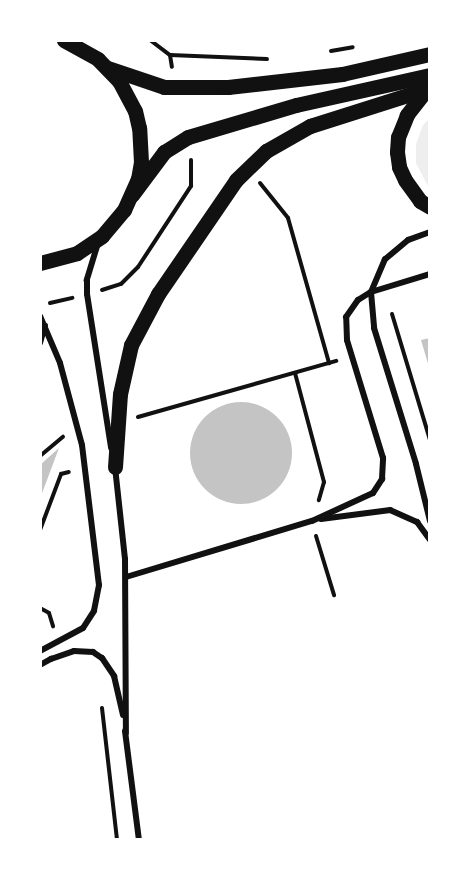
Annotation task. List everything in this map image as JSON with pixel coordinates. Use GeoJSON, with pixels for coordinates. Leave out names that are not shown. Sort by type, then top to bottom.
{"type":"FeatureCollection","features":[{"type":"Feature","properties":{"kind":"main road"},"geometry":{"type":"LineString","coordinates":[[64,40],[87,51],[108,68],[128,96],[139,128],[141,162],[132,195]]}},
{"type":"Feature","properties":{"kind":"main road"},"geometry":{"type":"LineString","coordinates":[[108,68],[164,87],[228,87],[342,74],[429,54]]}},
{"type":"Feature","properties":{"kind":"main road"},"geometry":{"type":"LineString","coordinates":[[40,263],[77,253],[102,236],[124,210],[132,195],[164,152],[188,137],[296,105],[429,84]]}},
{"type":"Feature","properties":{"kind":"main road"},"geometry":{"type":"LineString","coordinates":[[115,467],[121,386],[131,345],[147,312],[171,275],[221,199],[247,167],[280,142],[310,126],[429,84]]}},
{"type":"Feature","properties":{"kind":"main road"},"geometry":{"type":"LineString","coordinates":[[429,84],[407,115],[398,137],[397,152],[399,167],[405,180],[420,201],[429,207]]}},
{"type":"Feature","properties":{"kind":"street"},"geometry":{"type":"LineString","coordinates":[[429,232],[408,240],[385,259],[370,292],[371,308],[381,349],[416,464],[429,521]]}},
{"type":"Feature","properties":{"kind":"street"},"geometry":{"type":"LineString","coordinates":[[102,236],[90,265],[87,294],[103,410],[115,467],[126,577],[126,733]]}},
{"type":"Feature","properties":{"kind":"street"},"geometry":{"type":"LineString","coordinates":[[126,577],[312,521],[364,499],[379,487],[382,479],[383,458],[347,340],[346,317],[358,300],[370,292],[429,274]]}},
{"type":"Feature","properties":{"kind":"street"},"geometry":{"type":"LineString","coordinates":[[40,316],[60,363],[82,445],[99,585],[98,599],[90,620],[83,628],[40,651]]}},
{"type":"Feature","properties":{"kind":"street"},"geometry":{"type":"LineString","coordinates":[[40,343],[45,325]]}},
{"type":"Feature","properties":{"kind":"street"},"geometry":{"type":"LineString","coordinates":[[312,521],[390,510],[417,522],[429,540]]}},
{"type":"Feature","properties":{"kind":"street"},"geometry":{"type":"LineString","coordinates":[[40,665],[51,658],[74,651],[93,652],[102,657],[114,676],[126,733],[139,840]]}},
{"type":"Feature","properties":{"kind":"path"},"geometry":{"type":"LineString","coordinates":[[150,40],[170,55],[276,60]]}},
{"type":"Feature","properties":{"kind":"path"},"geometry":{"type":"LineString","coordinates":[[324,52],[357,46]]}},
{"type":"Feature","properties":{"kind":"path"},"geometry":{"type":"LineString","coordinates":[[247,167],[288,218],[329,363]]}},
{"type":"Feature","properties":{"kind":"path"},"geometry":{"type":"LineString","coordinates":[[385,287],[429,440]]}},
{"type":"Feature","properties":{"kind":"path"},"geometry":{"type":"LineString","coordinates":[[381,349],[401,346]]}},
{"type":"Feature","properties":{"kind":"path"},"geometry":{"type":"LineString","coordinates":[[138,426],[138,417],[352,356]]}},
{"type":"Feature","properties":{"kind":"path"},"geometry":{"type":"LineString","coordinates":[[295,373],[324,482],[312,521],[334,596]]}},
{"type":"Feature","properties":{"kind":"path"},"geometry":{"type":"LineString","coordinates":[[40,456],[66,434],[68,441]]}},
{"type":"Feature","properties":{"kind":"path"},"geometry":{"type":"LineString","coordinates":[[40,530],[64,465]]}},
{"type":"Feature","properties":{"kind":"path"},"geometry":{"type":"LineString","coordinates":[[61,474],[86,468]]}},
{"type":"Feature","properties":{"kind":"path"},"geometry":{"type":"LineString","coordinates":[[40,608],[49,613],[57,642]]}},
{"type":"Feature","properties":{"kind":"path"},"geometry":{"type":"LineString","coordinates":[[101,705],[117,840]]}},
{"type":"Feature","properties":{"kind":"shaded area"},"geometry":{"type":"Polygon","coordinates":[[[429,119],[429,188],[416,163],[416,144],[423,125],[429,119]]]}},
{"type":"Feature","properties":{"kind":"building"},"geometry":{"type":"Polygon","coordinates":[[[430,338],[430,367],[429,367],[421,340],[430,338]]]}},
{"type":"Feature","properties":{"kind":"building"},"geometry":{"type":"Polygon","coordinates":[[[241,402],[261,405],[270,410],[284,424],[289,433],[292,453],[289,473],[284,482],[270,496],[261,501],[241,504],[221,501],[212,496],[198,482],[193,473],[190,453],[193,433],[198,424],[212,410],[221,405],[241,402]]]}},
{"type":"Feature","properties":{"kind":"building"},"geometry":{"type":"Polygon","coordinates":[[[59,448],[41,496],[40,496],[40,465],[59,448]]]}}]}
